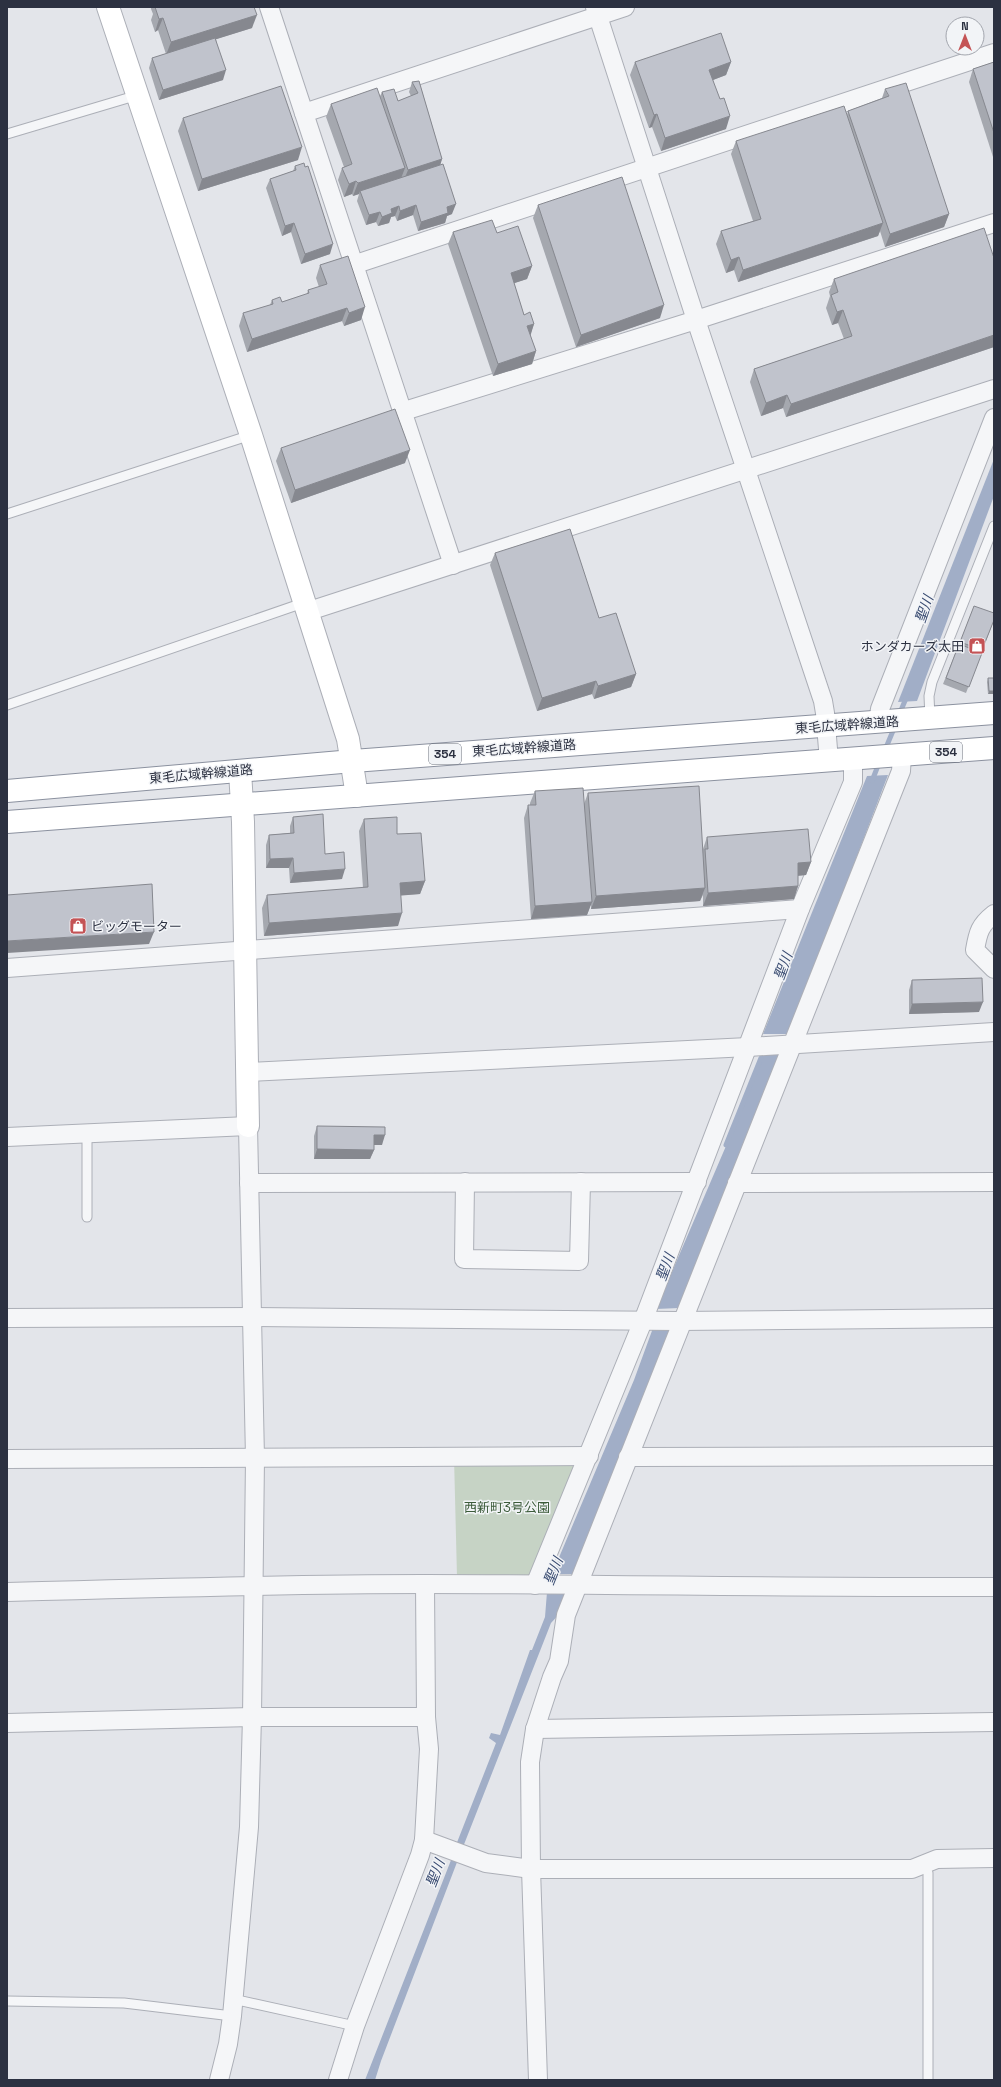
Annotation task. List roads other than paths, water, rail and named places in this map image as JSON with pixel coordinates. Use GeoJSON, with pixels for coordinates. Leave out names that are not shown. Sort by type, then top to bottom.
{"type":"FeatureCollection","features":[{"type":"Feature","properties":{"kind":"main road"},"geometry":{"type":"LineString","coordinates":[[110,7],[251,435],[348,739],[353,761],[357,796]]}},
{"type":"Feature","properties":{"kind":"main road","name":"東毛広域幹線道路"},"geometry":{"type":"LineString","coordinates":[[7,791],[353,761],[994,713]]}},
{"type":"Feature","properties":{"kind":"main road","name":"354"},"geometry":{"type":"LineString","coordinates":[[7,822],[242,806],[994,748]]}},
{"type":"Feature","properties":{"kind":"main road"},"geometry":{"type":"LineString","coordinates":[[240,771],[242,806],[248,1126]]}},
{"type":"Feature","properties":{"kind":"street"},"geometry":{"type":"LineString","coordinates":[[269,7],[401,412],[453,565]]}},
{"type":"Feature","properties":{"kind":"street"},"geometry":{"type":"LineString","coordinates":[[304,113],[596,12],[626,7]]}},
{"type":"Feature","properties":{"kind":"street"},"geometry":{"type":"LineString","coordinates":[[596,12],[696,320],[823,701],[827,726],[829,761]]}},
{"type":"Feature","properties":{"kind":"street"},"geometry":{"type":"LineString","coordinates":[[353,265],[994,53]]}},
{"type":"Feature","properties":{"kind":"street"},"geometry":{"type":"LineString","coordinates":[[401,412],[696,320],[994,223]]}},
{"type":"Feature","properties":{"kind":"street"},"geometry":{"type":"LineString","coordinates":[[305,607],[453,565],[994,389]]}},
{"type":"Feature","properties":{"kind":"street"},"geometry":{"type":"LineString","coordinates":[[881,722],[880,709],[994,418]]}},
{"type":"Feature","properties":{"kind":"street"},"geometry":{"type":"LineString","coordinates":[[538,2080],[531,1869],[530,1762],[535,1730],[552,1677],[559,1661],[566,1615],[576,1584],[628,1457],[680,1321],[737,1183],[788,1044],[901,771],[900,756]]}},
{"type":"Feature","properties":{"kind":"street"},"geometry":{"type":"LineString","coordinates":[[543,1585],[589,1456],[646,1321],[696,1182],[752,1046],[800,909],[862,759]]}},
{"type":"Feature","properties":{"kind":"street"},"geometry":{"type":"LineString","coordinates":[[7,968],[800,909]]}},
{"type":"Feature","properties":{"kind":"street"},"geometry":{"type":"LineString","coordinates":[[994,914],[983,922],[977,935],[975,950],[994,969]]}},
{"type":"Feature","properties":{"kind":"street"},"geometry":{"type":"LineString","coordinates":[[247,1072],[994,1032]]}},
{"type":"Feature","properties":{"kind":"street"},"geometry":{"type":"LineString","coordinates":[[7,1137],[248,1126],[255,1458],[252,1717],[249,1827],[228,2044],[219,2080]]}},
{"type":"Feature","properties":{"kind":"street"},"geometry":{"type":"LineString","coordinates":[[465,1182],[464,1259],[579,1261],[581,1182]]}},
{"type":"Feature","properties":{"kind":"street"},"geometry":{"type":"LineString","coordinates":[[249,1183],[696,1182]]}},
{"type":"Feature","properties":{"kind":"street"},"geometry":{"type":"LineString","coordinates":[[737,1183],[994,1182]]}},
{"type":"Feature","properties":{"kind":"street"},"geometry":{"type":"LineString","coordinates":[[7,1318],[252,1317],[646,1321],[994,1318]]}},
{"type":"Feature","properties":{"kind":"street"},"geometry":{"type":"LineString","coordinates":[[7,1459],[589,1456]]}},
{"type":"Feature","properties":{"kind":"street"},"geometry":{"type":"LineString","coordinates":[[628,1457],[994,1456]]}},
{"type":"Feature","properties":{"kind":"street"},"geometry":{"type":"LineString","coordinates":[[338,2080],[355,2026],[420,1855],[431,1842],[429,1749],[426,1717],[425,1584]]}},
{"type":"Feature","properties":{"kind":"street"},"geometry":{"type":"LineString","coordinates":[[7,1592],[253,1585],[425,1584],[576,1584],[837,1588],[994,1587]]}},
{"type":"Feature","properties":{"kind":"street"},"geometry":{"type":"LineString","coordinates":[[7,1723],[252,1717],[426,1717]]}},
{"type":"Feature","properties":{"kind":"street"},"geometry":{"type":"LineString","coordinates":[[535,1730],[994,1722]]}},
{"type":"Feature","properties":{"kind":"street"},"geometry":{"type":"LineString","coordinates":[[431,1842],[486,1863],[531,1869],[912,1869],[937,1858],[994,1858]]}},
{"type":"Feature","properties":{"kind":"lane"},"geometry":{"type":"LineString","coordinates":[[7,134],[138,95]]}},
{"type":"Feature","properties":{"kind":"lane"},"geometry":{"type":"LineString","coordinates":[[7,514],[251,435]]}},
{"type":"Feature","properties":{"kind":"lane"},"geometry":{"type":"LineString","coordinates":[[922,719],[929,701],[932,682],[994,526]]}},
{"type":"Feature","properties":{"kind":"lane"},"geometry":{"type":"LineString","coordinates":[[7,705],[305,607]]}},
{"type":"Feature","properties":{"kind":"lane"},"geometry":{"type":"LineString","coordinates":[[87,1133],[87,1217]]}},
{"type":"Feature","properties":{"kind":"lane"},"geometry":{"type":"LineString","coordinates":[[924,1864],[928,1873],[928,2080]]}},
{"type":"Feature","properties":{"kind":"lane"},"geometry":{"type":"LineString","coordinates":[[7,2001],[124,2003],[232,2008],[355,2026]]}},
{"type":"Feature","properties":{"kind":"water"},"geometry":{"type":"Polygon","coordinates":[[[994,459],[994,496],[917,701],[898,702],[994,459]]]}},
{"type":"Feature","properties":{"kind":"water"},"geometry":{"type":"Polygon","coordinates":[[[888,775],[789,1034],[763,1034],[867,776],[888,775]]]}},
{"type":"Feature","properties":{"kind":"water"},"geometry":{"type":"Polygon","coordinates":[[[782,1052],[679,1308],[656,1309],[729,1139],[763,1053],[782,1052]]]}},
{"type":"Feature","properties":{"kind":"water"},"geometry":{"type":"Polygon","coordinates":[[[653,1328],[675,1328],[578,1574],[552,1574],[634,1380],[653,1328]]]}},
{"type":"Feature","properties":{"kind":"water"},"geometry":{"type":"Polygon","coordinates":[[[547,1592],[573,1592],[562,1611],[551,1623],[463,1847],[456,1845],[496,1743],[489,1738],[491,1733],[500,1735],[530,1650],[532,1650],[545,1617],[547,1592]]]}},
{"type":"Feature","properties":{"kind":"water"},"geometry":{"type":"Polygon","coordinates":[[[453,1855],[459,1857],[375,2080],[365,2080],[453,1855]]]}},
{"type":"Feature","properties":{"kind":"waterway","name":"聖川"},"geometry":{"type":"LineString","coordinates":[[899,715],[907,696]]}},
{"type":"Feature","properties":{"kind":"waterway","name":"聖川"},"geometry":{"type":"LineString","coordinates":[[885,750],[895,726]]}},
{"type":"Feature","properties":{"kind":"waterway","name":"聖川"},"geometry":{"type":"LineString","coordinates":[[872,781],[879,763]]}},
{"type":"Feature","properties":{"kind":"waterway","name":"聖川"},"geometry":{"type":"LineString","coordinates":[[726,1145],[761,1058]]}},
{"type":"Feature","properties":{"kind":"place","name":"ホンダカーズ太田"},"geometry":{"type":"Point","coordinates":[977,646]}},
{"type":"Feature","properties":{"kind":"place","name":"ビッグモーター"},"geometry":{"type":"Point","coordinates":[78,926]}},
{"type":"Feature","properties":{"kind":"park label","name":"西新町3号公園"},"geometry":{"type":"Point","coordinates":[507,1507]}}]}
